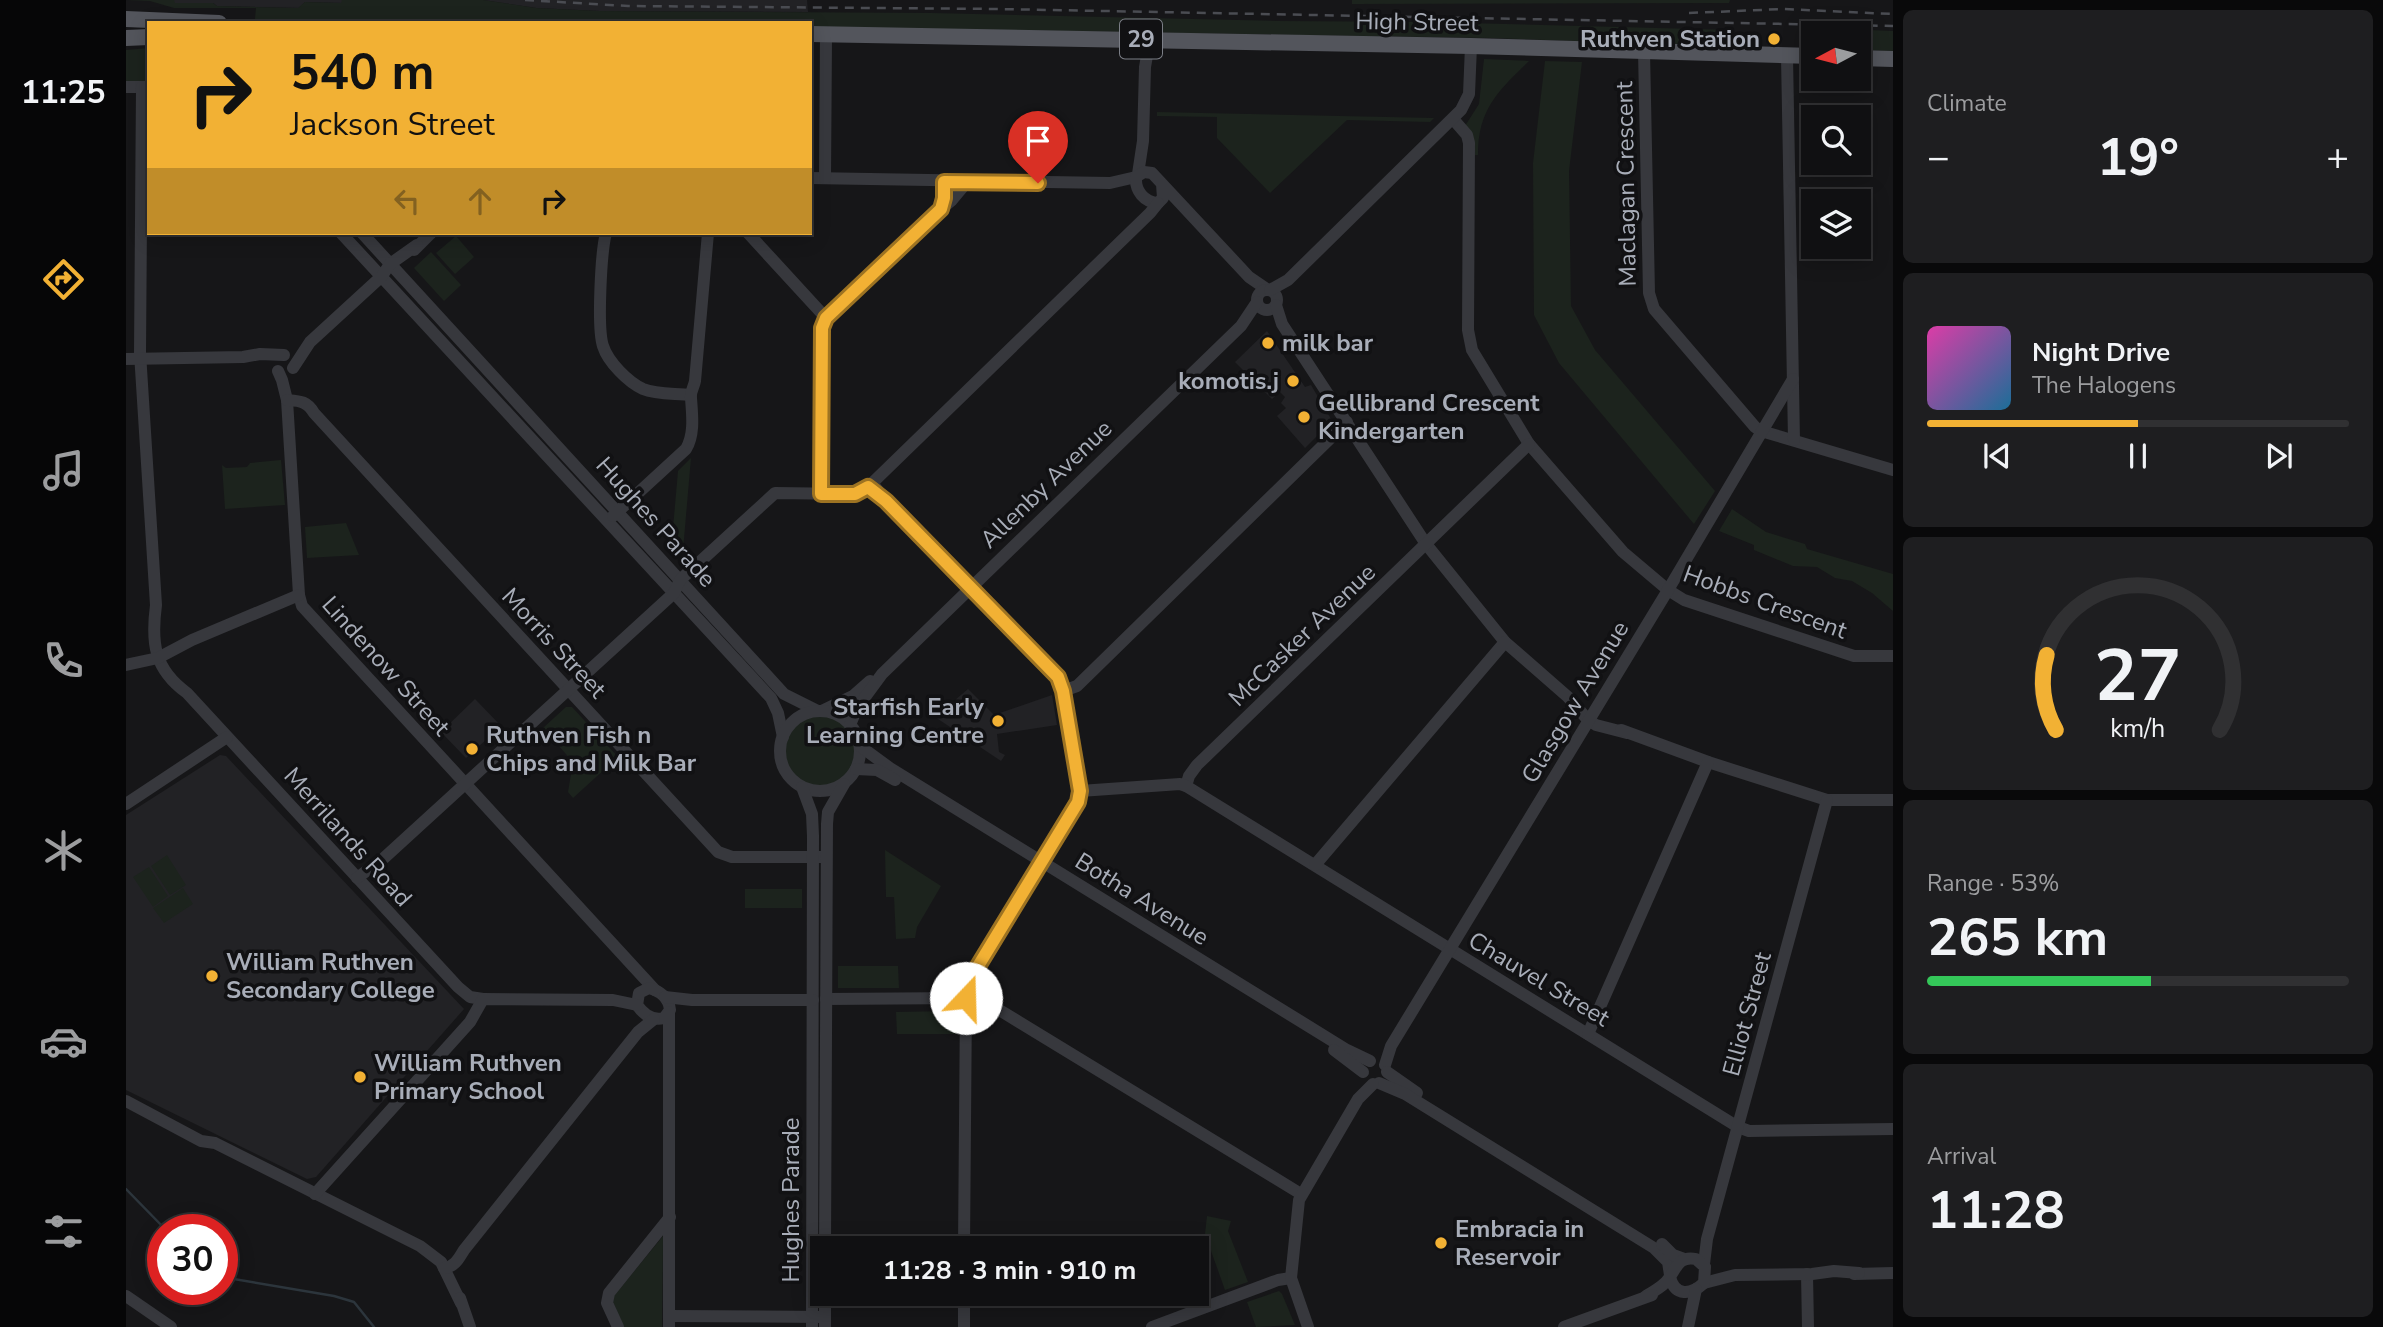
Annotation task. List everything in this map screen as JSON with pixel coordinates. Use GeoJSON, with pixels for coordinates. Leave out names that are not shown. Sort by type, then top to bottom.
{"type":"FeatureCollection","features":[{"type":"Feature","properties":{"kind":"main road"},"geometry":{"type":"LineString","coordinates":[[126,19],[164,21]]}},
{"type":"Feature","properties":{"kind":"main road","name":"High Street"},"geometry":{"type":"LineString","coordinates":[[818,35],[1145,39],[1801,56]]}},
{"type":"Feature","properties":{"kind":"main road"},"geometry":{"type":"LineString","coordinates":[[126,38],[147,37]]}},
{"type":"Feature","properties":{"kind":"main road"},"geometry":{"type":"LineString","coordinates":[[1871,58],[1893,59]]}},
{"type":"Feature","properties":{"kind":"street"},"geometry":{"type":"LineString","coordinates":[[818,35],[825,178]]}},
{"type":"Feature","properties":{"kind":"street"},"geometry":{"type":"LineString","coordinates":[[1139,224],[1145,39]]}},
{"type":"Feature","properties":{"kind":"street","name":"Allenby Avenue"},"geometry":{"type":"LineString","coordinates":[[850,725],[857,700],[882,674],[1465,105],[1469,94],[1471,46]]}},
{"type":"Feature","properties":{"kind":"street","name":"Maclagan Crescent"},"geometry":{"type":"LineString","coordinates":[[1644,51],[1651,303],[1657,314],[1733,404],[1761,431],[1893,470]]}},
{"type":"Feature","properties":{"kind":"street"},"geometry":{"type":"LineString","coordinates":[[1787,56],[1794,440]]}},
{"type":"Feature","properties":{"kind":"street"},"geometry":{"type":"LineString","coordinates":[[126,87],[145,87],[141,356],[160,653]]}},
{"type":"Feature","properties":{"kind":"street","name":"Hobbs Crescent"},"geometry":{"type":"LineString","coordinates":[[1449,122],[1469,155],[1470,342],[1472,350],[1529,444],[1623,552],[1684,600],[1854,656],[1893,656]]}},
{"type":"Feature","properties":{"kind":"street"},"geometry":{"type":"LineString","coordinates":[[1143,141],[1152,173],[1267,300],[1426,544],[1505,642],[1591,716],[1626,733],[1826,800],[1893,800]]}},
{"type":"Feature","properties":{"kind":"street"},"geometry":{"type":"LineString","coordinates":[[1139,185],[1144,172],[1152,173]]}},
{"type":"Feature","properties":{"kind":"street"},"geometry":{"type":"LineString","coordinates":[[812,178],[1139,185],[1159,203],[1190,215]]}},
{"type":"Feature","properties":{"kind":"street"},"geometry":{"type":"LineString","coordinates":[[941,209],[944,182]]}},
{"type":"Feature","properties":{"kind":"street"},"geometry":{"type":"LineString","coordinates":[[821,494],[822,328],[826,318],[953,200],[967,182]]}},
{"type":"Feature","properties":{"kind":"street"},"geometry":{"type":"LineString","coordinates":[[360,881],[674,593],[680,580],[775,493],[855,494],[870,485],[1139,224],[1159,203],[1164,192],[1162,184]]}},
{"type":"Feature","properties":{"kind":"street","name":"Hughes Parade"},"geometry":{"type":"LineString","coordinates":[[343,235],[771,698],[778,713],[783,737]]}},
{"type":"Feature","properties":{"kind":"street","name":"Hughes Parade"},"geometry":{"type":"LineString","coordinates":[[364,235],[784,694],[820,711]]}},
{"type":"Feature","properties":{"kind":"street"},"geometry":{"type":"LineString","coordinates":[[243,356],[259,359],[286,374],[310,342],[429,235]]}},
{"type":"Feature","properties":{"kind":"street"},"geometry":{"type":"LineString","coordinates":[[606,235],[601,330],[606,353],[640,388],[691,395]]}},
{"type":"Feature","properties":{"kind":"street"},"geometry":{"type":"LineString","coordinates":[[608,521],[689,445],[693,407],[691,395],[695,382],[708,235]]}},
{"type":"Feature","properties":{"kind":"street"},"geometry":{"type":"LineString","coordinates":[[750,235],[826,318]]}},
{"type":"Feature","properties":{"kind":"street"},"geometry":{"type":"LineString","coordinates":[[277,370],[276,360],[310,342]]}},
{"type":"Feature","properties":{"kind":"street"},"geometry":{"type":"LineString","coordinates":[[460,361],[471,350]]}},
{"type":"Feature","properties":{"kind":"street"},"geometry":{"type":"LineString","coordinates":[[126,357],[285,355],[292,360],[293,368]]}},
{"type":"Feature","properties":{"kind":"street","name":"Lindenow Street"},"geometry":{"type":"LineString","coordinates":[[287,405],[293,368]]}},
{"type":"Feature","properties":{"kind":"street","name":"Lindenow Street"},"geometry":{"type":"LineString","coordinates":[[277,370],[287,405],[299,595],[305,610],[660,993]]}},
{"type":"Feature","properties":{"kind":"street","name":"Glasgow Avenue"},"geometry":{"type":"LineString","coordinates":[[1308,1327],[1291,1278],[1301,1194],[1793,379]]}},
{"type":"Feature","properties":{"kind":"street","name":"Morris Street"},"geometry":{"type":"LineString","coordinates":[[287,405],[305,408],[314,413],[723,855],[820,857]]}},
{"type":"Feature","properties":{"kind":"street"},"geometry":{"type":"LineString","coordinates":[[1063,691],[1077,685],[1347,422]]}},
{"type":"Feature","properties":{"kind":"street","name":"McCasker Avenue"},"geometry":{"type":"LineString","coordinates":[[1186,786],[1189,776],[1198,765],[1529,444]]}},
{"type":"Feature","properties":{"kind":"street"},"geometry":{"type":"LineString","coordinates":[[870,485],[1058,677],[1063,691],[1080,791],[1078,802],[969,981],[966,998],[964,1236]]}},
{"type":"Feature","properties":{"kind":"street"},"geometry":{"type":"LineString","coordinates":[[129,664],[299,595]]}},
{"type":"Feature","properties":{"kind":"street"},"geometry":{"type":"LineString","coordinates":[[1315,864],[1505,642]]}},
{"type":"Feature","properties":{"kind":"street","name":"Merrilands Road"},"geometry":{"type":"LineString","coordinates":[[160,653],[169,678],[187,693],[458,987],[470,997],[483,999]]}},
{"type":"Feature","properties":{"kind":"street","name":"Allenby Avenue"},"geometry":{"type":"LineString","coordinates":[[820,711],[857,700]]}},
{"type":"Feature","properties":{"kind":"street"},"geometry":{"type":"LineString","coordinates":[[820,711],[842,718],[850,725],[860,746],[856,769],[844,784],[824,792],[802,787],[794,782],[783,766],[781,756],[783,737],[797,719],[820,711]]}},
{"type":"Feature","properties":{"kind":"street"},"geometry":{"type":"LineString","coordinates":[[126,804],[227,737]]}},
{"type":"Feature","properties":{"kind":"street","name":"Botha Avenue"},"geometry":{"type":"LineString","coordinates":[[860,746],[947,808]]}},
{"type":"Feature","properties":{"kind":"street"},"geometry":{"type":"LineString","coordinates":[[1588,1034],[1708,762]]}},
{"type":"Feature","properties":{"kind":"street","name":"Botha Avenue"},"geometry":{"type":"LineString","coordinates":[[856,769],[869,768],[886,774],[947,808],[1255,997],[1341,1054],[1660,1243],[1673,1255],[1735,1275]]}},
{"type":"Feature","properties":{"kind":"street","name":"Hughes Parade"},"geometry":{"type":"LineString","coordinates":[[818,1322],[820,857],[828,812],[844,784]]}},
{"type":"Feature","properties":{"kind":"street"},"geometry":{"type":"LineString","coordinates":[[1080,791],[1186,786]]}},
{"type":"Feature","properties":{"kind":"street","name":"Chauvel Street"},"geometry":{"type":"LineString","coordinates":[[1186,786],[1738,1127],[1749,1131],[1893,1129]]}},
{"type":"Feature","properties":{"kind":"street","name":"Hughes Parade"},"geometry":{"type":"LineString","coordinates":[[802,787],[812,814],[820,857]]}},
{"type":"Feature","properties":{"kind":"street","name":"Elliot Street"},"geometry":{"type":"LineString","coordinates":[[1646,1296],[1662,1286],[1677,1264],[1697,1262],[1707,1239],[1826,800]]}},
{"type":"Feature","properties":{"kind":"street"},"geometry":{"type":"LineString","coordinates":[[635,969],[639,1000],[638,1032]]}},
{"type":"Feature","properties":{"kind":"street"},"geometry":{"type":"LineString","coordinates":[[639,1000],[646,989],[692,1000],[983,1000],[1301,1194]]}},
{"type":"Feature","properties":{"kind":"street"},"geometry":{"type":"LineString","coordinates":[[660,993],[670,1039],[669,1322],[818,1322]]}},
{"type":"Feature","properties":{"kind":"street"},"geometry":{"type":"LineString","coordinates":[[315,1194],[470,1022],[483,999],[639,1000],[663,1015]]}},
{"type":"Feature","properties":{"kind":"street"},"geometry":{"type":"LineString","coordinates":[[447,1266],[456,1263],[638,1032],[692,1000]]}},
{"type":"Feature","properties":{"kind":"street","name":"Hughes Parade"},"geometry":{"type":"LineString","coordinates":[[819,1073],[825,1236]]}},
{"type":"Feature","properties":{"kind":"street"},"geometry":{"type":"LineString","coordinates":[[126,1101],[201,1141],[215,1143],[420,1246],[447,1266],[451,1287],[461,1303],[470,1327]]}},
{"type":"Feature","properties":{"kind":"street","name":"Botha Avenue"},"geometry":{"type":"LineString","coordinates":[[1609,1215],[1661,1254],[1668,1262],[1670,1276],[1690,1289]]}},
{"type":"Feature","properties":{"kind":"street"},"geometry":{"type":"LineString","coordinates":[[618,1327],[607,1303],[608,1293],[670,1217]]}},
{"type":"Feature","properties":{"kind":"street"},"geometry":{"type":"LineString","coordinates":[[1688,1327],[1690,1289],[1697,1262]]}},
{"type":"Feature","properties":{"kind":"street"},"geometry":{"type":"LineString","coordinates":[[1564,1327],[1646,1296],[1690,1289],[1735,1275],[1834,1271],[1893,1273]]}},
{"type":"Feature","properties":{"kind":"street"},"geometry":{"type":"LineString","coordinates":[[1808,1327],[1810,1274]]}},
{"type":"Feature","properties":{"kind":"street"},"geometry":{"type":"LineString","coordinates":[[1152,1327],[1278,1280],[1291,1278]]}},
{"type":"Feature","properties":{"kind":"street"},"geometry":{"type":"LineString","coordinates":[[126,1296],[149,1321],[171,1327]]}},
{"type":"Feature","properties":{"kind":"street"},"geometry":{"type":"LineString","coordinates":[[964,1306],[964,1327]]}},
{"type":"Feature","properties":{"kind":"shaded area"},"geometry":{"type":"Polygon","coordinates":[[[126,0],[174,0],[175,3],[213,3],[217,6],[298,8],[305,2],[341,3],[342,0],[483,0],[536,8],[599,11],[932,13],[1425,22],[1733,30],[1733,34],[1719,46],[1491,38],[812,27],[812,21],[301,21],[255,19],[256,8],[174,8],[150,1],[126,0]]]}},
{"type":"Feature","properties":{"kind":"shaded area"},"geometry":{"type":"Polygon","coordinates":[[[174,0],[342,0],[342,3],[305,2],[299,8],[217,6],[213,3],[174,3],[174,0]]]}},
{"type":"Feature","properties":{"kind":"shaded area"},"geometry":{"type":"Polygon","coordinates":[[[483,0],[807,0],[808,12],[599,11],[536,8],[483,0]]]}},
{"type":"Feature","properties":{"kind":"shaded area"},"geometry":{"type":"Polygon","coordinates":[[[1352,0],[1730,0],[1729,3],[1352,4],[1352,0]]]}},
{"type":"Feature","properties":{"kind":"shaded area"},"geometry":{"type":"Polygon","coordinates":[[[1871,30],[1893,31],[1893,51],[1871,50],[1871,30]]]}},
{"type":"Feature","properties":{"kind":"shaded area"},"geometry":{"type":"Polygon","coordinates":[[[147,48],[147,82],[126,81],[126,50],[147,48]]]}},
{"type":"Feature","properties":{"kind":"shaded area"},"geometry":{"type":"Polygon","coordinates":[[[1484,59],[1529,61],[1492,102],[1482,125],[1478,155],[1475,155],[1465,126],[1479,104],[1484,59]]]}},
{"type":"Feature","properties":{"kind":"shaded area"},"geometry":{"type":"Polygon","coordinates":[[[1545,61],[1582,62],[1569,171],[1571,306],[1595,350],[1715,491],[1694,524],[1559,363],[1534,315],[1533,163],[1545,61]]]}},
{"type":"Feature","properties":{"kind":"shaded area"},"geometry":{"type":"Polygon","coordinates":[[[1157,112],[1434,118],[1430,122],[1347,120],[1270,193],[1217,138],[1217,117],[1157,116],[1157,112]]]}},
{"type":"Feature","properties":{"kind":"shaded area"},"geometry":{"type":"Polygon","coordinates":[[[456,236],[474,257],[455,274],[436,253],[456,236]]]}},
{"type":"Feature","properties":{"kind":"shaded area"},"geometry":{"type":"Polygon","coordinates":[[[431,252],[461,285],[444,301],[414,268],[431,252]]]}},
{"type":"Feature","properties":{"kind":"shaded area"},"geometry":{"type":"Polygon","coordinates":[[[1267,331],[1305,387],[1311,385],[1331,419],[1305,448],[1277,416],[1286,408],[1281,403],[1285,397],[1280,392],[1272,399],[1235,362],[1267,331]]]}},
{"type":"Feature","properties":{"kind":"shaded area"},"geometry":{"type":"Polygon","coordinates":[[[691,458],[682,562],[671,551],[678,471],[691,458]]]}},
{"type":"Feature","properties":{"kind":"shaded area"},"geometry":{"type":"Polygon","coordinates":[[[281,460],[285,505],[225,509],[222,465],[226,468],[247,467],[250,463],[281,460]]]}},
{"type":"Feature","properties":{"kind":"shaded area"},"geometry":{"type":"Polygon","coordinates":[[[1732,509],[1766,532],[1805,544],[1807,549],[1893,574],[1893,611],[1872,593],[1852,581],[1835,578],[1817,567],[1793,566],[1754,550],[1754,545],[1719,531],[1732,509]]]}},
{"type":"Feature","properties":{"kind":"shaded area"},"geometry":{"type":"Polygon","coordinates":[[[346,523],[359,555],[307,558],[305,527],[346,523]]]}},
{"type":"Feature","properties":{"kind":"shaded area","name":"Starfish Early Learning Centre"},"geometry":{"type":"Polygon","coordinates":[[[968,689],[994,715],[1052,695],[1057,725],[997,734],[999,752],[1005,755],[1001,761],[935,717],[968,689]]]}},
{"type":"Feature","properties":{"kind":"shaded area"},"geometry":{"type":"Polygon","coordinates":[[[475,699],[501,726],[466,758],[441,732],[475,699]]]}},
{"type":"Feature","properties":{"kind":"shaded area"},"geometry":{"type":"Polygon","coordinates":[[[566,707],[572,707],[618,757],[573,798],[568,792],[573,762],[543,728],[566,707]]]}},
{"type":"Feature","properties":{"kind":"shaded area"},"geometry":{"type":"Polygon","coordinates":[[[820,715],[841,721],[851,731],[857,752],[851,773],[841,783],[820,789],[799,783],[789,773],[783,752],[789,731],[799,721],[820,715]]]}},
{"type":"Feature","properties":{"kind":"shaded area","name":"William Ruthven Secondary College"},"geometry":{"type":"Polygon","coordinates":[[[220,755],[226,756],[464,1009],[316,1177],[307,1179],[126,1090],[126,815],[220,755]]]}},
{"type":"Feature","properties":{"kind":"shaded area"},"geometry":{"type":"Polygon","coordinates":[[[885,850],[941,886],[917,927],[915,938],[896,939],[894,897],[886,897],[885,850]]]}},
{"type":"Feature","properties":{"kind":"shaded area"},"geometry":{"type":"Polygon","coordinates":[[[167,855],[186,885],[170,895],[151,866],[167,855]]]}},
{"type":"Feature","properties":{"kind":"shaded area"},"geometry":{"type":"Polygon","coordinates":[[[149,867],[168,896],[153,907],[133,877],[149,867]]]}},
{"type":"Feature","properties":{"kind":"shaded area"},"geometry":{"type":"Polygon","coordinates":[[[183,888],[193,904],[164,923],[153,908],[183,888]]]}},
{"type":"Feature","properties":{"kind":"shaded area"},"geometry":{"type":"Polygon","coordinates":[[[745,889],[802,889],[802,908],[745,908],[745,889]]]}},
{"type":"Feature","properties":{"kind":"shaded area"},"geometry":{"type":"Polygon","coordinates":[[[838,966],[898,966],[899,988],[838,988],[838,966]]]}},
{"type":"Feature","properties":{"kind":"shaded area"},"geometry":{"type":"Polygon","coordinates":[[[949,1011],[956,1020],[957,1034],[897,1034],[896,1012],[949,1011]]]}},
{"type":"Feature","properties":{"kind":"shaded area"},"geometry":{"type":"Polygon","coordinates":[[[1207,1216],[1231,1221],[1228,1231],[1248,1282],[1225,1290],[1209,1245],[1209,1236],[1205,1234],[1207,1216]]]}},
{"type":"Feature","properties":{"kind":"shaded area"},"geometry":{"type":"Polygon","coordinates":[[[663,1236],[662,1327],[624,1327],[613,1302],[614,1296],[663,1236]]]}},
{"type":"Feature","properties":{"kind":"shaded area"},"geometry":{"type":"Polygon","coordinates":[[[1279,1291],[1295,1325],[1256,1327],[1247,1302],[1279,1291]]]}},
{"type":"Feature","properties":{"kind":"waterway"},"geometry":{"type":"LineString","coordinates":[[126,1189],[150,1214]]}},
{"type":"Feature","properties":{"kind":"waterway"},"geometry":{"type":"LineString","coordinates":[[238,1280],[334,1296],[354,1302],[374,1327]]}},
{"type":"Feature","properties":{"kind":"railway"},"geometry":{"type":"LineString","coordinates":[[525,0],[628,6],[998,9],[1893,26]]}},
{"type":"Feature","properties":{"kind":"railway"},"geometry":{"type":"LineString","coordinates":[[1689,13],[1783,9],[1893,14]]}},
{"type":"Feature","properties":{"kind":"place","name":"Ruthven Station"},"geometry":{"type":"Point","coordinates":[1774,39]}},
{"type":"Feature","properties":{"kind":"place","name":"milk bar"},"geometry":{"type":"Point","coordinates":[1268,343]}},
{"type":"Feature","properties":{"kind":"place","name":"komotis.j"},"geometry":{"type":"Point","coordinates":[1293,381]}},
{"type":"Feature","properties":{"kind":"place","name":"Gellibrand Crescent Kindergarten"},"geometry":{"type":"Point","coordinates":[1304,417]}},
{"type":"Feature","properties":{"kind":"place","name":"Starfish Early Learning Centre"},"geometry":{"type":"Point","coordinates":[998,721]}},
{"type":"Feature","properties":{"kind":"place","name":"Ruthven Fish n Chips and Milk Bar"},"geometry":{"type":"Point","coordinates":[472,749]}},
{"type":"Feature","properties":{"kind":"place","name":"William Ruthven Secondary College"},"geometry":{"type":"Point","coordinates":[212,976]}},
{"type":"Feature","properties":{"kind":"place","name":"William Ruthven Primary School"},"geometry":{"type":"Point","coordinates":[360,1077]}},
{"type":"Feature","properties":{"kind":"place","name":"Embracia in Reservoir"},"geometry":{"type":"Point","coordinates":[1441,1243]}},
{"type":"Feature","properties":{"kind":"route"},"geometry":{"type":"LineString","coordinates":[[966,998],[969,981],[1078,802],[1080,791],[1063,691],[1058,677],[886,501],[868,487],[855,494],[821,494],[822,328],[826,318],[941,209],[944,182],[1038,183]]}}]}
